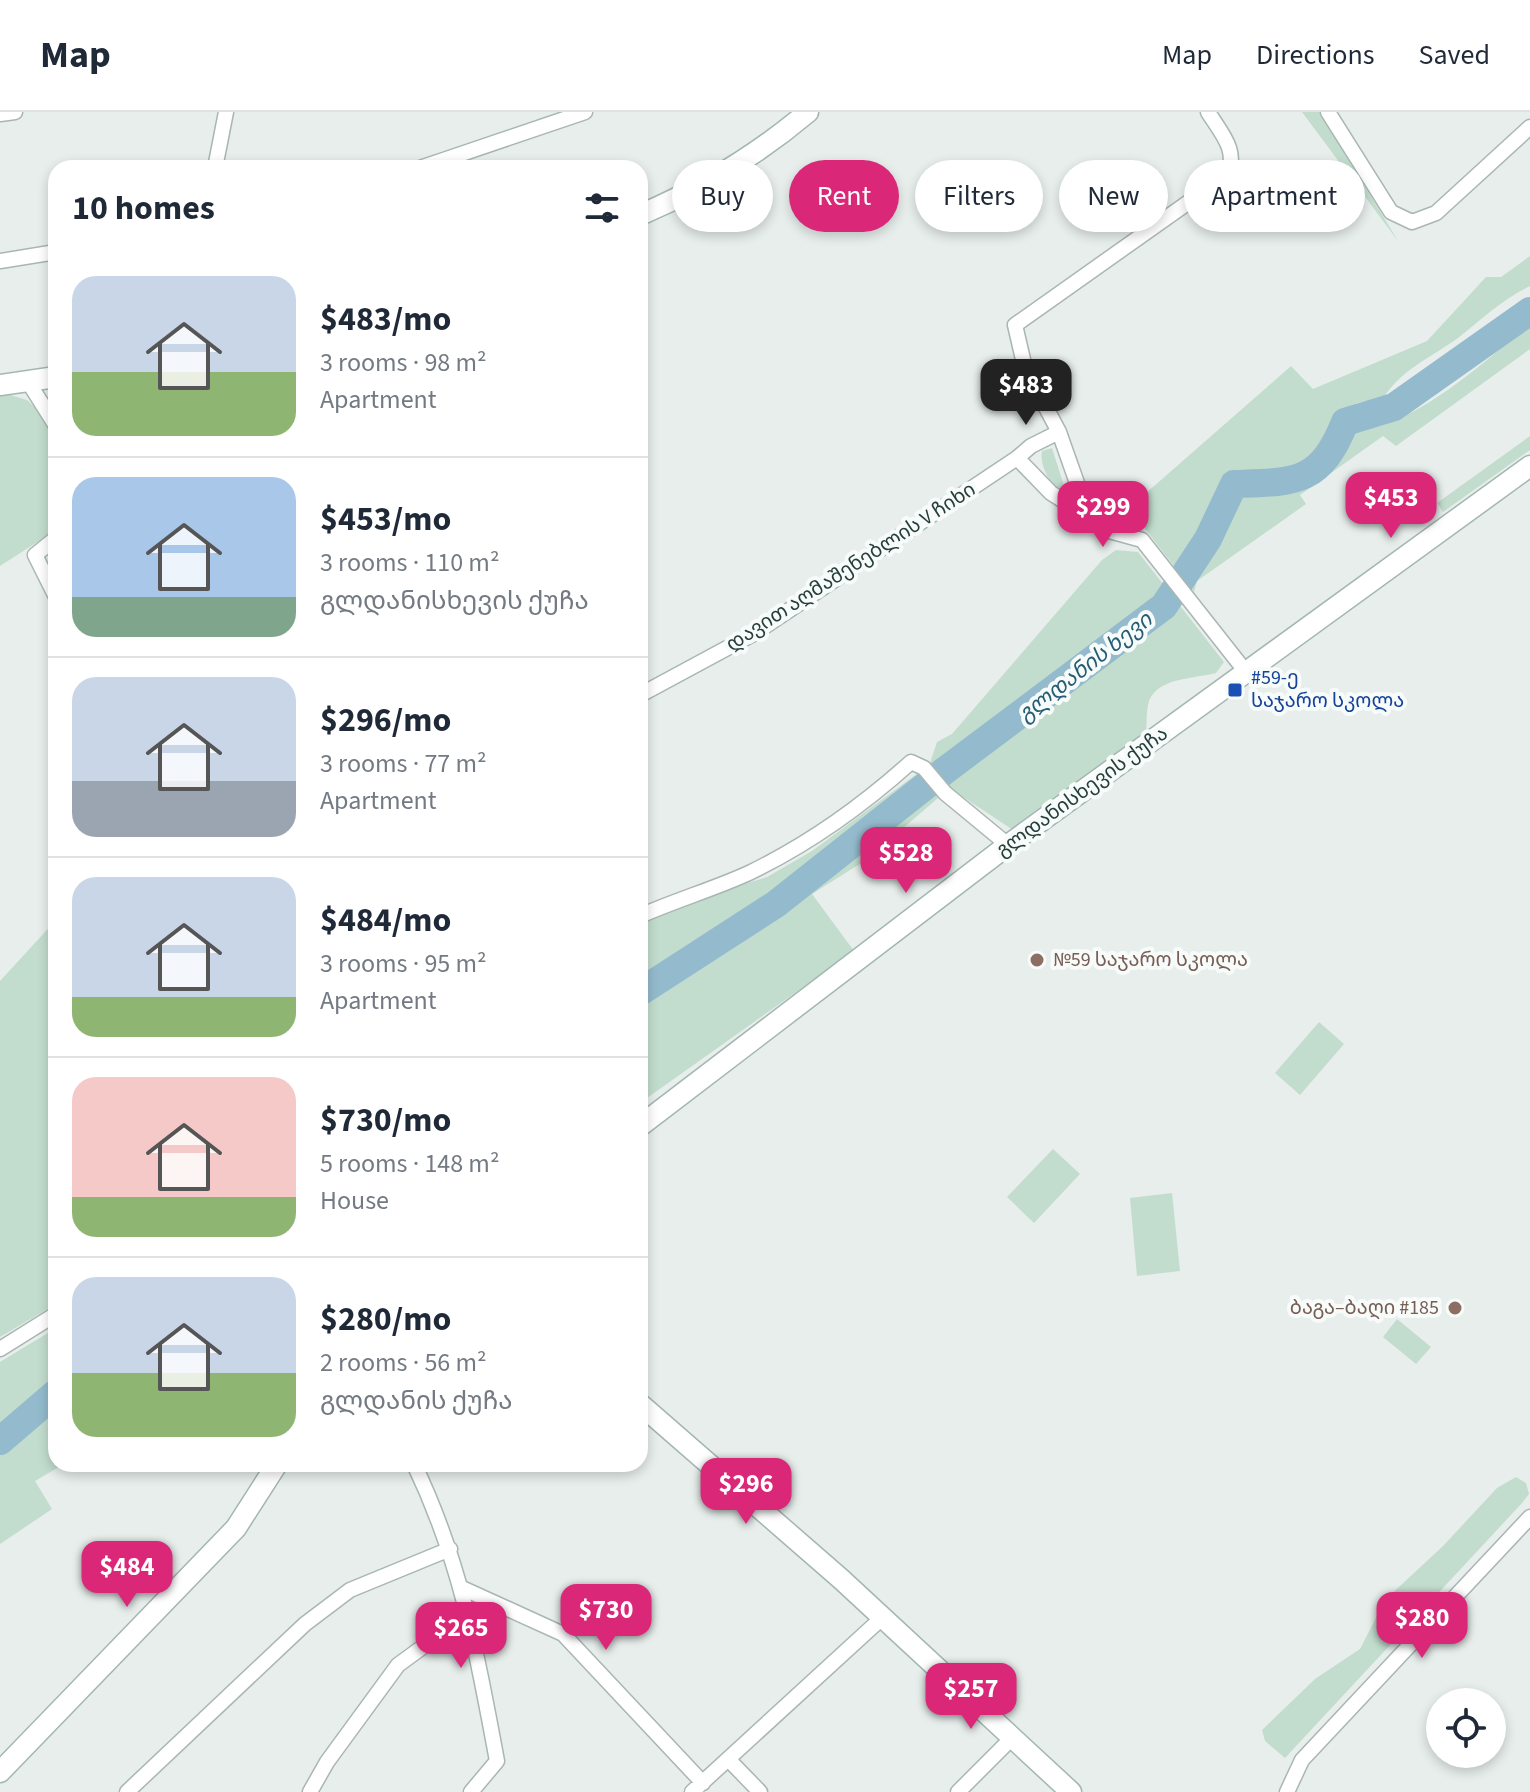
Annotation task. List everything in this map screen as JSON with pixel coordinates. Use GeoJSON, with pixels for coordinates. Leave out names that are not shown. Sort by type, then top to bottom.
{"type":"FeatureCollection","features":[{"type":"Feature","properties":{"kind":"street"},"geometry":{"type":"LineString","coordinates":[[0,114],[15,112]]}},
{"type":"Feature","properties":{"kind":"street"},"geometry":{"type":"LineString","coordinates":[[217,160],[226,112]]}},
{"type":"Feature","properties":{"kind":"street"},"geometry":{"type":"LineString","coordinates":[[444,160],[585,112]]}},
{"type":"Feature","properties":{"kind":"street"},"geometry":{"type":"LineString","coordinates":[[648,211],[724,173],[774,141],[808,112]]}},
{"type":"Feature","properties":{"kind":"street"},"geometry":{"type":"LineString","coordinates":[[1089,517],[1059,432],[1025,368],[1015,325],[1227,175],[1233,163],[1232,151],[1208,112]]}},
{"type":"Feature","properties":{"kind":"street"},"geometry":{"type":"LineString","coordinates":[[1328,112],[1391,212],[1412,222],[1436,213],[1530,127]]}},
{"type":"Feature","properties":{"kind":"street"},"geometry":{"type":"LineString","coordinates":[[0,261],[48,253]]}},
{"type":"Feature","properties":{"kind":"street"},"geometry":{"type":"LineString","coordinates":[[0,385],[48,378]]}},
{"type":"Feature","properties":{"kind":"street"},"geometry":{"type":"LineString","coordinates":[[27,380],[48,413]]}},
{"type":"Feature","properties":{"kind":"street","name":"დავით აღმაშენებლის V ჩიხი"},"geometry":{"type":"LineString","coordinates":[[648,691],[755,633],[1031,446],[1059,432]]}},
{"type":"Feature","properties":{"kind":"street"},"geometry":{"type":"LineString","coordinates":[[1017,458],[1051,493],[1102,529],[1142,540],[1246,672]]}},
{"type":"Feature","properties":{"kind":"street","name":"გლდანისხევის ქუჩა"},"geometry":{"type":"LineString","coordinates":[[648,1120],[1008,845],[1530,466]]}},
{"type":"Feature","properties":{"kind":"street"},"geometry":{"type":"LineString","coordinates":[[48,544],[35,555],[48,581]]}},
{"type":"Feature","properties":{"kind":"street"},"geometry":{"type":"LineString","coordinates":[[648,913],[746,874],[813,840],[877,793],[911,762],[924,768],[945,793],[1008,845]]}},
{"type":"Feature","properties":{"kind":"street"},"geometry":{"type":"LineString","coordinates":[[0,1349],[48,1319]]}},
{"type":"Feature","properties":{"kind":"street"},"geometry":{"type":"LineString","coordinates":[[648,1411],[883,1617],[1071,1792]]}},
{"type":"Feature","properties":{"kind":"street"},"geometry":{"type":"LineString","coordinates":[[0,1772],[236,1528],[272,1472]]}},
{"type":"Feature","properties":{"kind":"street"},"geometry":{"type":"LineString","coordinates":[[418,1472],[442,1523],[469,1613],[497,1761],[471,1792]]}},
{"type":"Feature","properties":{"kind":"street"},"geometry":{"type":"LineString","coordinates":[[1287,1792],[1302,1760],[1530,1517]]}},
{"type":"Feature","properties":{"kind":"street"},"geometry":{"type":"LineString","coordinates":[[133,1790],[305,1624],[350,1590],[450,1549]]}},
{"type":"Feature","properties":{"kind":"street"},"geometry":{"type":"LineString","coordinates":[[462,1588],[563,1634],[697,1787],[883,1617]]}},
{"type":"Feature","properties":{"kind":"street"},"geometry":{"type":"LineString","coordinates":[[310,1792],[327,1762],[398,1665],[469,1613]]}},
{"type":"Feature","properties":{"kind":"street"},"geometry":{"type":"LineString","coordinates":[[958,1792],[1011,1739]]}},
{"type":"Feature","properties":{"kind":"street"},"geometry":{"type":"LineString","coordinates":[[729,1760],[760,1792]]}},
{"type":"Feature","properties":{"kind":"green space"},"geometry":{"type":"Polygon","coordinates":[[[1302,112],[1320,112],[1349,160],[1338,160],[1302,112]]]}},
{"type":"Feature","properties":{"kind":"green space"},"geometry":{"type":"Polygon","coordinates":[[[1365,186],[1398,241],[1365,197],[1365,186]]]}},
{"type":"Feature","properties":{"kind":"green space"},"geometry":{"type":"Polygon","coordinates":[[[1530,256],[1530,286],[1408,371],[1384,397],[1357,403],[1333,430],[1359,431],[1412,412],[1464,378],[1530,324],[1530,349],[1396,446],[1383,436],[1300,495],[1306,504],[1197,581],[1194,592],[1129,508],[1291,366],[1313,389],[1427,341],[1486,277],[1501,277],[1530,256]]]}},
{"type":"Feature","properties":{"kind":"green space"},"geometry":{"type":"Polygon","coordinates":[[[0,392],[27,400],[48,420],[48,535],[0,566],[0,392]]]}},
{"type":"Feature","properties":{"kind":"green space"},"geometry":{"type":"Polygon","coordinates":[[[1530,436],[1530,450],[1443,512],[1437,503],[1530,436]]]}},
{"type":"Feature","properties":{"kind":"green space"},"geometry":{"type":"Polygon","coordinates":[[[1052,448],[1064,486],[1062,491],[1049,479],[1042,461],[1042,451],[1052,448]]]}},
{"type":"Feature","properties":{"kind":"green space"},"geometry":{"type":"Polygon","coordinates":[[[1116,550],[1138,552],[1224,662],[1216,673],[1176,681],[1158,689],[1148,705],[1146,732],[1013,830],[951,789],[930,763],[937,742],[952,734],[1102,560],[1116,550]]]}},
{"type":"Feature","properties":{"kind":"green space"},"geometry":{"type":"Polygon","coordinates":[[[918,773],[938,798],[866,860],[812,894],[854,951],[648,1097],[648,918],[676,905],[767,877],[812,851],[918,773]]]}},
{"type":"Feature","properties":{"kind":"green space"},"geometry":{"type":"Polygon","coordinates":[[[48,929],[48,1309],[0,1337],[0,981],[48,929]]]}},
{"type":"Feature","properties":{"kind":"green space"},"geometry":{"type":"Polygon","coordinates":[[[1319,1022],[1344,1044],[1300,1095],[1275,1073],[1319,1022]]]}},
{"type":"Feature","properties":{"kind":"green space"},"geometry":{"type":"Polygon","coordinates":[[[1053,1149],[1080,1174],[1034,1223],[1007,1197],[1053,1149]]]}},
{"type":"Feature","properties":{"kind":"green space"},"geometry":{"type":"Polygon","coordinates":[[[1172,1193],[1180,1271],[1137,1276],[1130,1198],[1172,1193]]]}},
{"type":"Feature","properties":{"kind":"green space"},"geometry":{"type":"Polygon","coordinates":[[[1397,1319],[1431,1347],[1416,1364],[1383,1337],[1397,1319]]]}},
{"type":"Feature","properties":{"kind":"green space"},"geometry":{"type":"Polygon","coordinates":[[[48,1333],[50,1472],[35,1481],[52,1509],[0,1544],[0,1362],[48,1333]]]}},
{"type":"Feature","properties":{"kind":"green space"},"geometry":{"type":"Polygon","coordinates":[[[1516,1477],[1526,1483],[1529,1494],[1522,1503],[1285,1758],[1265,1741],[1262,1730],[1315,1679],[1360,1649],[1385,1600],[1443,1546],[1497,1488],[1516,1477]]]}},
{"type":"Feature","properties":{"kind":"waterway","name":"გლდანის ხევი"},"geometry":{"type":"LineString","coordinates":[[648,987],[776,904],[943,772],[1164,606],[1208,539],[1234,484],[1289,480],[1315,469],[1336,443],[1345,422],[1394,407],[1530,311]]}},
{"type":"Feature","properties":{"kind":"waterway","name":"გლდანის ხევი"},"geometry":{"type":"LineString","coordinates":[[0,1441],[48,1400]]}},
{"type":"Feature","properties":{"kind":"place","name":"#59-ე საჯარო სკოლა"},"geometry":{"type":"Point","coordinates":[1235,690]}},
{"type":"Feature","properties":{"kind":"place","name":"№59 საჯარო სკოლა"},"geometry":{"type":"Point","coordinates":[1037,960]}},
{"type":"Feature","properties":{"kind":"place","name":"ბაგა–ბაღი #185"},"geometry":{"type":"Point","coordinates":[1455,1308]}}]}
